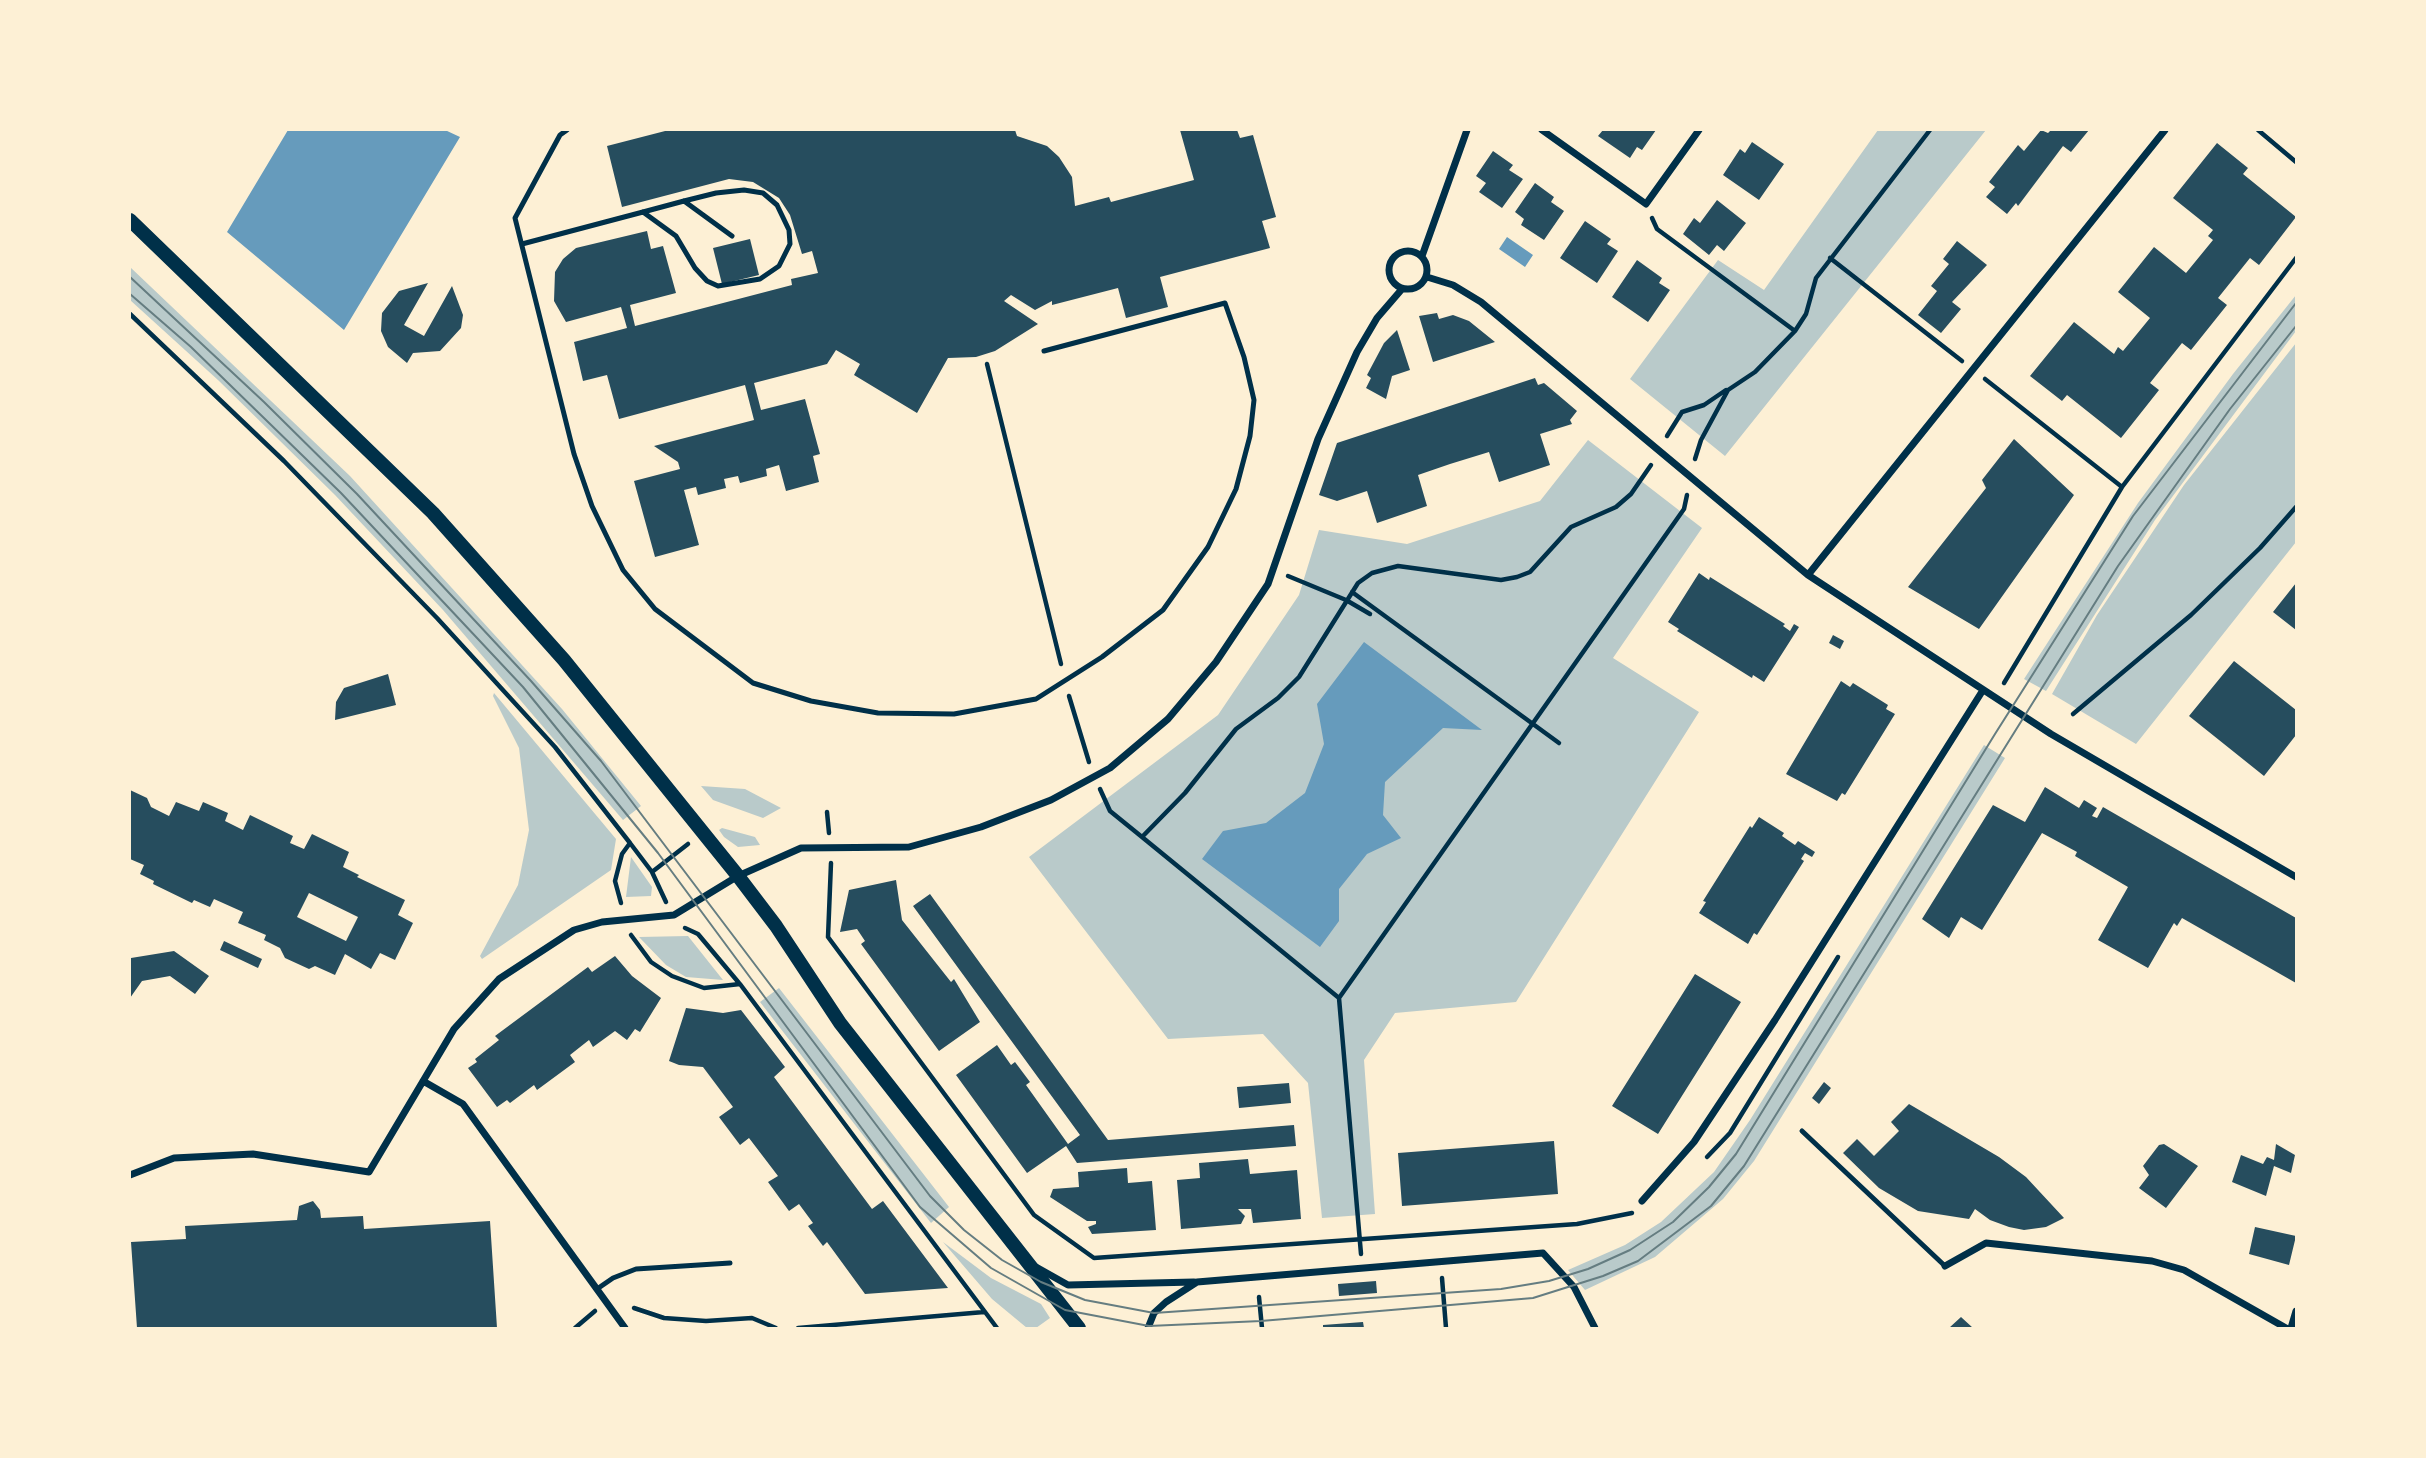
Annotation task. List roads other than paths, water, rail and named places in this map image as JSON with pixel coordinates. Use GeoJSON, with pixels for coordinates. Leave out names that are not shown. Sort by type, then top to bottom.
{"type":"FeatureCollection","features":[{"type":"Feature","properties":{"kind":"main road"},"geometry":{"type":"LineString","coordinates":[[130,220],[433,513],[564,660],[738,876],[776,926],[840,1023],[1023,1260],[1079,1328]]}},
{"type":"Feature","properties":{"kind":"street"},"geometry":{"type":"LineString","coordinates":[[1422,256],[1467,130]]}},
{"type":"Feature","properties":{"kind":"street"},"geometry":{"type":"LineString","coordinates":[[1542,130],[1646,204],[1699,130]]}},
{"type":"Feature","properties":{"kind":"street"},"geometry":{"type":"LineString","coordinates":[[1808,575],[2165,130]]}},
{"type":"Feature","properties":{"kind":"street"},"geometry":{"type":"LineString","coordinates":[[1412,250],[1422,256],[1428,265],[1427,277],[1417,288],[1402,289],[1392,283],[1388,271],[1391,260],[1400,252],[1412,250]]}},
{"type":"Feature","properties":{"kind":"street"},"geometry":{"type":"LineString","coordinates":[[1427,277],[1453,285],[1481,302],[1808,575],[2051,734],[2297,877]]}},
{"type":"Feature","properties":{"kind":"street"},"geometry":{"type":"LineString","coordinates":[[130,1175],[174,1157],[253,1154],[369,1172],[454,1029],[499,979],[574,930],[639,916],[674,915],[738,876],[801,848],[909,847],[957,834],[1051,800],[1110,768],[1168,719],[1216,662],[1268,584],[1318,439],[1357,352],[1377,318],[1402,289]]}},
{"type":"Feature","properties":{"kind":"street"},"geometry":{"type":"LineString","coordinates":[[1642,1200],[1695,1142],[1983,690]]}},
{"type":"Feature","properties":{"kind":"street"},"geometry":{"type":"LineString","coordinates":[[423,1081],[463,1104],[625,1328]]}},
{"type":"Feature","properties":{"kind":"street"},"geometry":{"type":"LineString","coordinates":[[1945,1266],[1986,1243],[2152,1261],[2184,1270],[2286,1328]]}},
{"type":"Feature","properties":{"kind":"street"},"geometry":{"type":"LineString","coordinates":[[1023,1260],[1068,1285],[1197,1282],[1543,1253],[1573,1287],[1595,1328]]}},
{"type":"Feature","properties":{"kind":"street"},"geometry":{"type":"LineString","coordinates":[[1148,1328],[1154,1313],[1166,1301],[1197,1282]]}},
{"type":"Feature","properties":{"kind":"street"},"geometry":{"type":"LineString","coordinates":[[2291,1328],[2297,1311]]}},
{"type":"Feature","properties":{"kind":"lane"},"geometry":{"type":"LineString","coordinates":[[567,130],[560,135],[515,218],[574,454],[592,506],[623,570],[654,609],[753,683],[811,701],[878,713],[954,714],[1036,699],[1163,610],[1208,547],[1236,489],[1250,436],[1254,400],[1244,357],[1224,303],[1044,351]]}},
{"type":"Feature","properties":{"kind":"lane"},"geometry":{"type":"LineString","coordinates":[[522,244],[684,201],[744,190],[763,193],[777,205],[789,230],[790,244],[779,266],[760,279],[718,286],[707,281],[695,268],[676,236],[643,212]]}},
{"type":"Feature","properties":{"kind":"lane"},"geometry":{"type":"LineString","coordinates":[[684,201],[732,236]]}},
{"type":"Feature","properties":{"kind":"lane"},"geometry":{"type":"LineString","coordinates":[[1802,1131],[1945,1266]]}},
{"type":"Feature","properties":{"kind":"lane"},"geometry":{"type":"LineString","coordinates":[[597,1289],[613,1278],[636,1269],[730,1264]]}},
{"type":"Feature","properties":{"kind":"water"},"geometry":{"type":"Polygon","coordinates":[[[288,130],[445,130],[460,137],[344,330],[227,232],[288,130]]]}},
{"type":"Feature","properties":{"kind":"water"},"geometry":{"type":"Polygon","coordinates":[[[1507,237],[1533,255],[1525,267],[1499,249],[1507,237]]]}},
{"type":"Feature","properties":{"kind":"water"},"geometry":{"type":"Polygon","coordinates":[[[1364,642],[1482,730],[1443,728],[1385,782],[1383,815],[1401,838],[1367,854],[1339,889],[1339,921],[1320,947],[1202,859],[1223,831],[1266,823],[1305,793],[1324,744],[1317,704],[1364,642]]]}},
{"type":"Feature","properties":{"kind":"tram line"},"geometry":{"type":"LineString","coordinates":[[130,277],[264,402],[357,494],[531,681],[601,761],[930,1196],[964,1230],[1002,1260],[1041,1282],[1085,1300],[1154,1313],[1501,1289],[1549,1281],[1588,1269],[1630,1250],[1673,1222],[1709,1187],[1736,1154],[2133,516],[2296,303]]}},
{"type":"Feature","properties":{"kind":"tram line"},"geometry":{"type":"LineString","coordinates":[[130,294],[191,347],[341,493],[523,687],[658,853],[920,1207],[991,1268],[1065,1310],[1149,1326],[1261,1321],[1533,1298],[1603,1276],[1638,1261],[1711,1206],[1744,1166],[2118,566],[2230,409],[2296,326]]}}]}
